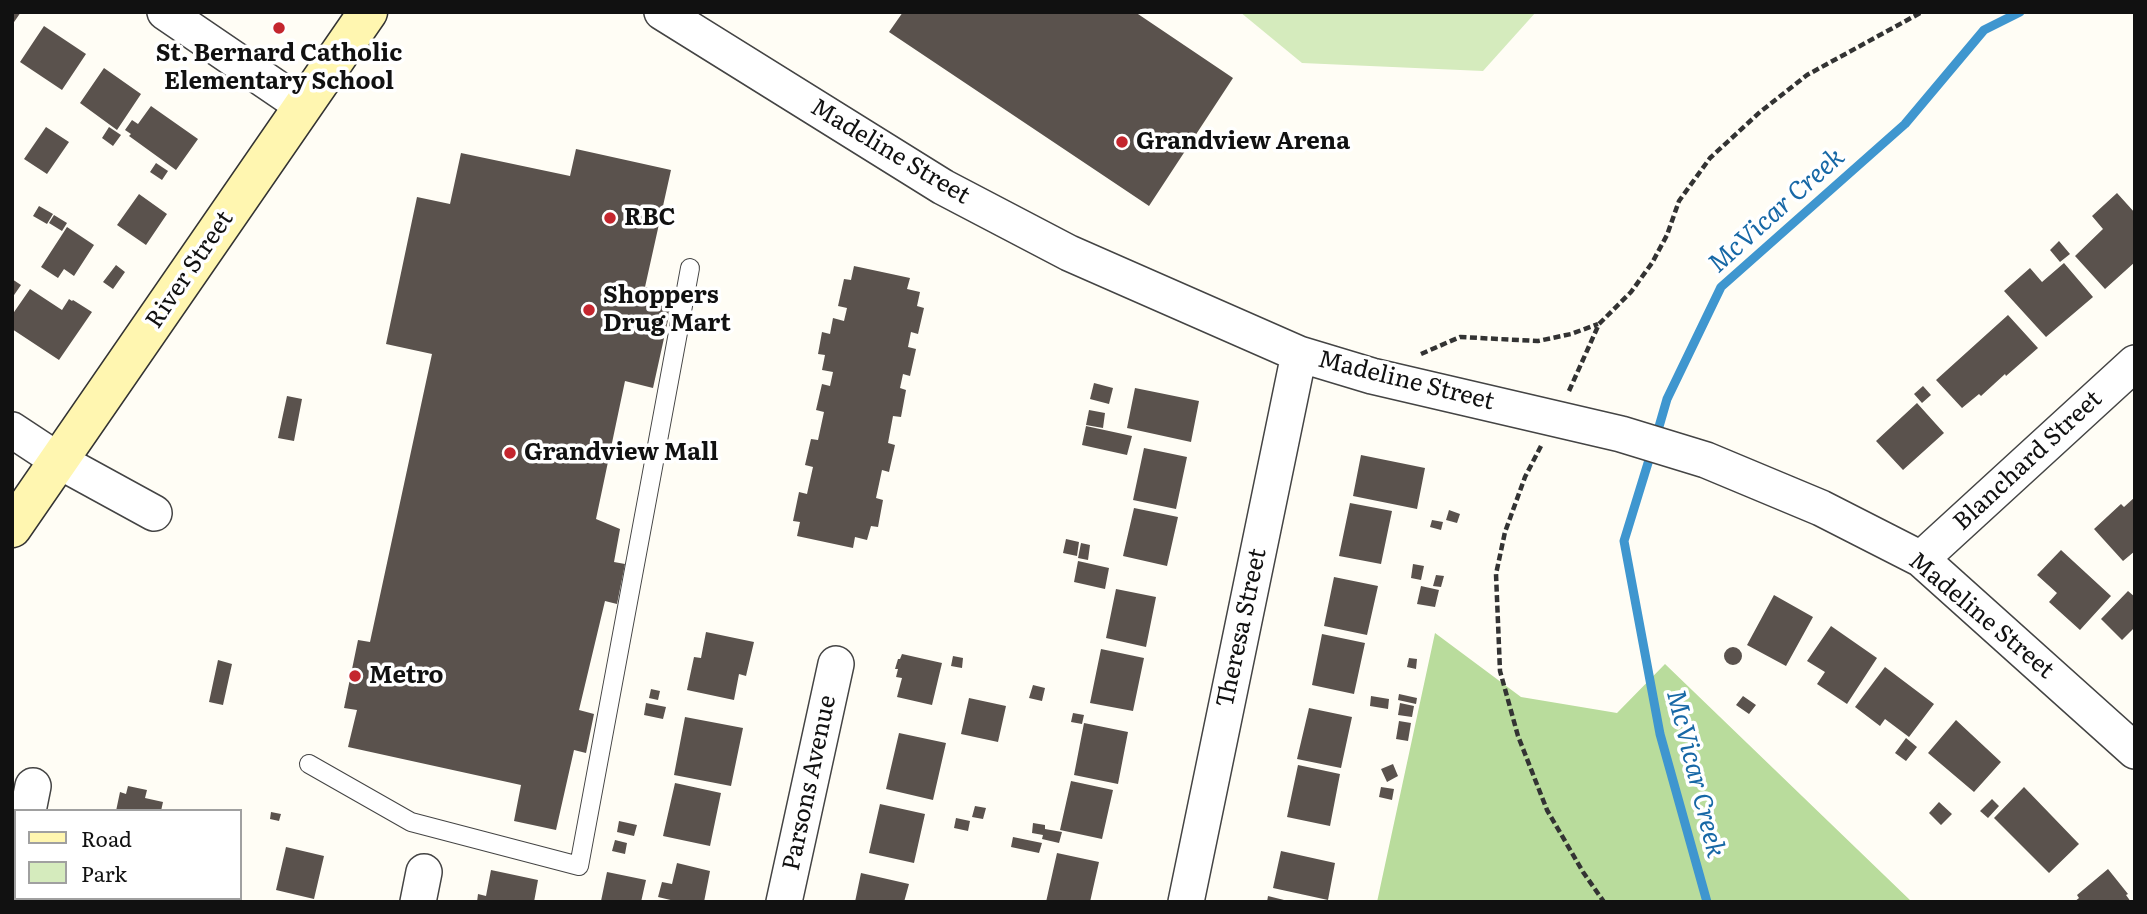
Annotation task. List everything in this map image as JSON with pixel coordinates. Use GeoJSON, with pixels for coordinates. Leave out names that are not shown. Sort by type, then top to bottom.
{"type":"FeatureCollection","features":[{"type":"Feature","properties":{"kind":"main road","name":"River Street"},"geometry":{"type":"LineString","coordinates":[[12,528],[368,12]]}},
{"type":"Feature","properties":{"kind":"street"},"geometry":{"type":"LineString","coordinates":[[165,12],[303,106]]}},
{"type":"Feature","properties":{"kind":"street","name":"Madeline Street"},"geometry":{"type":"LineString","coordinates":[[662,12],[943,187],[1069,253],[1298,354],[1372,376],[1621,434],[1706,460],[1821,508],[1921,559],[2135,751]]}},
{"type":"Feature","properties":{"kind":"street","name":"Theresa Street"},"geometry":{"type":"LineString","coordinates":[[1186,902],[1298,354]]}},
{"type":"Feature","properties":{"kind":"street","name":"Blanchard Street"},"geometry":{"type":"LineString","coordinates":[[1921,559],[2135,363]]}},
{"type":"Feature","properties":{"kind":"street"},"geometry":{"type":"LineString","coordinates":[[12,429],[59,461],[154,513]]}},
{"type":"Feature","properties":{"kind":"street","name":"Parsons Avenue"},"geometry":{"type":"LineString","coordinates":[[784,902],[836,664]]}},
{"type":"Feature","properties":{"kind":"lane"},"geometry":{"type":"LineString","coordinates":[[309,764],[411,821],[579,866],[690,268]]}},
{"type":"Feature","properties":{"kind":"path"},"geometry":{"type":"LineString","coordinates":[[1372,376],[1460,337],[1538,341],[1571,334],[1599,324]]}},
{"type":"Feature","properties":{"kind":"green space"},"geometry":{"type":"Polygon","coordinates":[[[1240,12],[1536,12],[1483,71],[1302,63],[1240,12]]]}},
{"type":"Feature","properties":{"kind":"green space"},"geometry":{"type":"Polygon","coordinates":[[[1435,633],[1521,697],[1617,713],[1665,664],[1912,902],[1377,902],[1435,633]]]}},
{"type":"Feature","properties":{"kind":"building"},"geometry":{"type":"Polygon","coordinates":[[[12,12],[21,12],[12,25],[12,12]]]}},
{"type":"Feature","properties":{"kind":"building","name":"Grandview Arena"},"geometry":{"type":"Polygon","coordinates":[[[903,12],[1135,12],[1233,78],[1149,206],[889,32],[903,12]]]}},
{"type":"Feature","properties":{"kind":"building"},"geometry":{"type":"Polygon","coordinates":[[[44,26],[86,54],[62,90],[20,62],[44,26]]]}},
{"type":"Feature","properties":{"kind":"building"},"geometry":{"type":"Polygon","coordinates":[[[104,68],[141,94],[117,130],[80,103],[104,68]]]}},
{"type":"Feature","properties":{"kind":"building"},"geometry":{"type":"Polygon","coordinates":[[[151,106],[198,139],[176,170],[129,136],[131,134],[125,130],[132,120],[138,124],[151,106]]]}},
{"type":"Feature","properties":{"kind":"building"},"geometry":{"type":"Polygon","coordinates":[[[46,127],[69,142],[47,174],[24,159],[46,127]]]}},
{"type":"Feature","properties":{"kind":"building"},"geometry":{"type":"Polygon","coordinates":[[[109,127],[121,135],[113,146],[102,138],[109,127]]]}},
{"type":"Feature","properties":{"kind":"building","name":"Grandview Mall"},"geometry":{"type":"Polygon","coordinates":[[[576,149],[671,170],[645,287],[674,293],[653,388],[625,381],[596,519],[620,529],[614,562],[625,564],[617,604],[605,601],[579,710],[594,714],[586,753],[574,750],[556,830],[514,821],[521,785],[348,747],[357,710],[344,708],[358,640],[370,642],[432,354],[386,344],[417,197],[450,204],[461,153],[570,176],[576,149]]]}},
{"type":"Feature","properties":{"kind":"building"},"geometry":{"type":"Polygon","coordinates":[[[156,163],[168,171],[162,180],[150,172],[156,163]]]}},
{"type":"Feature","properties":{"kind":"building"},"geometry":{"type":"Polygon","coordinates":[[[2117,193],[2135,213],[2135,262],[2105,289],[2075,256],[2103,229],[2092,216],[2117,193]]]}},
{"type":"Feature","properties":{"kind":"building"},"geometry":{"type":"Polygon","coordinates":[[[139,194],[167,214],[146,245],[117,225],[139,194]]]}},
{"type":"Feature","properties":{"kind":"building"},"geometry":{"type":"Polygon","coordinates":[[[39,206],[53,214],[47,224],[33,216],[39,206]]]}},
{"type":"Feature","properties":{"kind":"building"},"geometry":{"type":"Polygon","coordinates":[[[54,215],[67,223],[62,231],[49,223],[54,215]]]}},
{"type":"Feature","properties":{"kind":"building"},"geometry":{"type":"Polygon","coordinates":[[[67,227],[94,245],[74,276],[64,269],[58,278],[41,267],[67,227]]]}},
{"type":"Feature","properties":{"kind":"building"},"geometry":{"type":"Polygon","coordinates":[[[2059,241],[2070,254],[2060,262],[2050,250],[2059,241]]]}},
{"type":"Feature","properties":{"kind":"building"},"geometry":{"type":"Polygon","coordinates":[[[2064,263],[2093,297],[2046,337],[2004,291],[2030,268],[2042,282],[2064,263]]]}},
{"type":"Feature","properties":{"kind":"building"},"geometry":{"type":"Polygon","coordinates":[[[116,265],[125,272],[113,289],[103,282],[116,265]]]}},
{"type":"Feature","properties":{"kind":"building"},"geometry":{"type":"Polygon","coordinates":[[[854,266],[910,278],[907,289],[920,292],[917,306],[924,308],[918,334],[911,332],[908,347],[916,349],[910,376],[903,374],[900,388],[906,390],[901,417],[893,416],[888,443],[895,445],[889,472],[882,470],[876,498],[883,500],[878,527],[871,526],[867,540],[855,537],[853,548],[797,536],[800,522],[793,521],[799,492],[807,494],[813,467],[805,465],[811,439],[818,440],[824,412],[816,410],[822,384],[830,386],[833,372],[822,370],[825,355],[818,354],[822,332],[830,334],[833,318],[844,321],[847,308],[838,306],[844,279],[851,280],[854,266]]]}},
{"type":"Feature","properties":{"kind":"building"},"geometry":{"type":"Polygon","coordinates":[[[12,279],[21,285],[12,298],[12,279]]]}},
{"type":"Feature","properties":{"kind":"building"},"geometry":{"type":"Polygon","coordinates":[[[30,289],[62,310],[69,299],[92,312],[59,360],[12,329],[12,315],[30,289]]]}},
{"type":"Feature","properties":{"kind":"building"},"geometry":{"type":"Polygon","coordinates":[[[2008,315],[2038,348],[1981,396],[1979,394],[1962,408],[1936,380],[2008,315]]]}},
{"type":"Feature","properties":{"kind":"building"},"geometry":{"type":"Polygon","coordinates":[[[1094,383],[1113,388],[1109,404],[1090,399],[1094,383]]]}},
{"type":"Feature","properties":{"kind":"building"},"geometry":{"type":"Polygon","coordinates":[[[1923,386],[1931,395],[1922,403],[1914,394],[1923,386]]]}},
{"type":"Feature","properties":{"kind":"building"},"geometry":{"type":"Polygon","coordinates":[[[1135,388],[1199,401],[1191,442],[1127,428],[1135,388]]]}},
{"type":"Feature","properties":{"kind":"building"},"geometry":{"type":"Polygon","coordinates":[[[287,396],[302,399],[294,441],[278,438],[287,396]]]}},
{"type":"Feature","properties":{"kind":"building"},"geometry":{"type":"Polygon","coordinates":[[[1917,403],[1944,433],[1903,470],[1876,441],[1917,403]]]}},
{"type":"Feature","properties":{"kind":"building"},"geometry":{"type":"Polygon","coordinates":[[[1089,410],[1105,413],[1103,428],[1086,425],[1089,410]]]}},
{"type":"Feature","properties":{"kind":"building"},"geometry":{"type":"Polygon","coordinates":[[[1086,426],[1132,436],[1127,455],[1082,445],[1086,426]]]}},
{"type":"Feature","properties":{"kind":"building"},"geometry":{"type":"Polygon","coordinates":[[[1144,448],[1187,457],[1176,509],[1133,500],[1144,448]]]}},
{"type":"Feature","properties":{"kind":"building"},"geometry":{"type":"Polygon","coordinates":[[[1361,455],[1425,468],[1417,509],[1353,496],[1361,455]]]}},
{"type":"Feature","properties":{"kind":"building"},"geometry":{"type":"Polygon","coordinates":[[[2135,497],[2135,551],[2123,561],[2094,529],[2121,504],[2124,507],[2135,497]]]}},
{"type":"Feature","properties":{"kind":"building"},"geometry":{"type":"Polygon","coordinates":[[[1350,503],[1392,511],[1381,564],[1339,556],[1350,503]]]}},
{"type":"Feature","properties":{"kind":"building"},"geometry":{"type":"Polygon","coordinates":[[[1134,508],[1178,517],[1167,566],[1123,556],[1134,508]]]}},
{"type":"Feature","properties":{"kind":"building"},"geometry":{"type":"Polygon","coordinates":[[[1449,510],[1460,514],[1457,523],[1446,520],[1449,510]]]}},
{"type":"Feature","properties":{"kind":"building"},"geometry":{"type":"Polygon","coordinates":[[[1432,520],[1443,522],[1441,530],[1430,527],[1432,520]]]}},
{"type":"Feature","properties":{"kind":"building"},"geometry":{"type":"Polygon","coordinates":[[[1066,539],[1079,542],[1077,556],[1063,553],[1066,539]]]}},
{"type":"Feature","properties":{"kind":"building"},"geometry":{"type":"Polygon","coordinates":[[[1081,543],[1090,545],[1088,560],[1078,558],[1081,543]]]}},
{"type":"Feature","properties":{"kind":"building"},"geometry":{"type":"Polygon","coordinates":[[[2061,550],[2111,596],[2080,630],[2049,602],[2057,593],[2037,575],[2061,550]]]}},
{"type":"Feature","properties":{"kind":"building"},"geometry":{"type":"Polygon","coordinates":[[[1078,561],[1109,568],[1105,589],[1074,582],[1078,561]]]}},
{"type":"Feature","properties":{"kind":"building"},"geometry":{"type":"Polygon","coordinates":[[[1413,564],[1424,566],[1421,580],[1411,578],[1413,564]]]}},
{"type":"Feature","properties":{"kind":"building"},"geometry":{"type":"Polygon","coordinates":[[[1436,575],[1444,576],[1441,587],[1433,586],[1436,575]]]}},
{"type":"Feature","properties":{"kind":"building"},"geometry":{"type":"Polygon","coordinates":[[[1334,577],[1378,586],[1367,635],[1324,626],[1334,577]]]}},
{"type":"Feature","properties":{"kind":"building"},"geometry":{"type":"Polygon","coordinates":[[[1421,586],[1439,590],[1435,607],[1417,604],[1421,586]]]}},
{"type":"Feature","properties":{"kind":"building"},"geometry":{"type":"Polygon","coordinates":[[[1116,589],[1156,597],[1146,647],[1106,638],[1116,589]]]}},
{"type":"Feature","properties":{"kind":"building"},"geometry":{"type":"Polygon","coordinates":[[[2128,591],[2135,597],[2135,627],[2122,640],[2101,619],[2128,591]]]}},
{"type":"Feature","properties":{"kind":"building"},"geometry":{"type":"Polygon","coordinates":[[[1774,595],[1813,617],[1786,666],[1747,645],[1774,595]]]}},
{"type":"Feature","properties":{"kind":"building"},"geometry":{"type":"Polygon","coordinates":[[[1831,626],[1877,658],[1847,704],[1817,684],[1825,672],[1807,661],[1831,626]]]}},
{"type":"Feature","properties":{"kind":"building"},"geometry":{"type":"Polygon","coordinates":[[[706,632],[754,642],[746,676],[739,674],[734,700],[687,690],[694,657],[701,658],[706,632]]]}},
{"type":"Feature","properties":{"kind":"building"},"geometry":{"type":"Polygon","coordinates":[[[1322,634],[1365,643],[1354,694],[1312,685],[1322,634]]]}},
{"type":"Feature","properties":{"kind":"building"},"geometry":{"type":"Polygon","coordinates":[[[1733,647],[1739,650],[1742,656],[1739,662],[1733,665],[1727,662],[1724,656],[1727,650],[1733,647]]]}},
{"type":"Feature","properties":{"kind":"building"},"geometry":{"type":"Polygon","coordinates":[[[1101,649],[1144,658],[1133,711],[1090,703],[1101,649]]]}},
{"type":"Feature","properties":{"kind":"building"},"geometry":{"type":"Polygon","coordinates":[[[902,654],[942,663],[932,705],[897,697],[902,678],[896,677],[898,669],[895,669],[902,654]]]}},
{"type":"Feature","properties":{"kind":"building"},"geometry":{"type":"Polygon","coordinates":[[[953,656],[963,658],[962,668],[951,666],[953,656]]]}},
{"type":"Feature","properties":{"kind":"building"},"geometry":{"type":"Polygon","coordinates":[[[1409,658],[1417,659],[1416,669],[1407,667],[1409,658]]]}},
{"type":"Feature","properties":{"kind":"building"},"geometry":{"type":"Polygon","coordinates":[[[218,660],[232,664],[223,705],[209,702],[218,660]]]}},
{"type":"Feature","properties":{"kind":"building"},"geometry":{"type":"Polygon","coordinates":[[[1885,667],[1934,704],[1909,737],[1885,719],[1880,726],[1855,707],[1885,667]]]}},
{"type":"Feature","properties":{"kind":"building"},"geometry":{"type":"Polygon","coordinates":[[[1033,685],[1045,688],[1042,701],[1029,698],[1033,685]]]}},
{"type":"Feature","properties":{"kind":"building"},"geometry":{"type":"Polygon","coordinates":[[[651,689],[660,691],[658,700],[649,698],[651,689]]]}},
{"type":"Feature","properties":{"kind":"building"},"geometry":{"type":"Polygon","coordinates":[[[1399,694],[1417,698],[1416,704],[1398,700],[1399,694]]]}},
{"type":"Feature","properties":{"kind":"building"},"geometry":{"type":"Polygon","coordinates":[[[1371,696],[1389,699],[1388,709],[1370,706],[1371,696]]]}},
{"type":"Feature","properties":{"kind":"building"},"geometry":{"type":"Polygon","coordinates":[[[1743,696],[1756,705],[1749,714],[1736,705],[1743,696]]]}},
{"type":"Feature","properties":{"kind":"building"},"geometry":{"type":"Polygon","coordinates":[[[969,698],[1006,706],[998,742],[961,734],[969,698]]]}},
{"type":"Feature","properties":{"kind":"building"},"geometry":{"type":"Polygon","coordinates":[[[646,703],[666,707],[663,719],[644,715],[646,703]]]}},
{"type":"Feature","properties":{"kind":"building"},"geometry":{"type":"Polygon","coordinates":[[[1400,703],[1414,706],[1412,717],[1398,715],[1400,703]]]}},
{"type":"Feature","properties":{"kind":"building"},"geometry":{"type":"Polygon","coordinates":[[[1309,708],[1352,717],[1341,768],[1297,759],[1309,708]]]}},
{"type":"Feature","properties":{"kind":"building"},"geometry":{"type":"Polygon","coordinates":[[[1073,713],[1084,715],[1082,724],[1071,722],[1073,713]]]}},
{"type":"Feature","properties":{"kind":"building"},"geometry":{"type":"Polygon","coordinates":[[[685,717],[743,728],[731,786],[674,775],[685,717]]]}},
{"type":"Feature","properties":{"kind":"building"},"geometry":{"type":"Polygon","coordinates":[[[1956,720],[2001,762],[1974,792],[1928,753],[1956,720]]]}},
{"type":"Feature","properties":{"kind":"building"},"geometry":{"type":"Polygon","coordinates":[[[1399,721],[1411,723],[1408,741],[1396,739],[1399,721]]]}},
{"type":"Feature","properties":{"kind":"building"},"geometry":{"type":"Polygon","coordinates":[[[1084,723],[1128,732],[1118,784],[1074,775],[1084,723]]]}},
{"type":"Feature","properties":{"kind":"building"},"geometry":{"type":"Polygon","coordinates":[[[899,733],[946,743],[933,800],[886,789],[899,733]]]}},
{"type":"Feature","properties":{"kind":"building"},"geometry":{"type":"Polygon","coordinates":[[[1906,738],[1917,747],[1906,761],[1895,753],[1906,738]]]}},
{"type":"Feature","properties":{"kind":"building"},"geometry":{"type":"Polygon","coordinates":[[[1393,764],[1398,776],[1387,782],[1381,769],[1393,764]]]}},
{"type":"Feature","properties":{"kind":"building"},"geometry":{"type":"Polygon","coordinates":[[[1298,765],[1340,774],[1330,826],[1287,817],[1298,765]]]}},
{"type":"Feature","properties":{"kind":"building"},"geometry":{"type":"Polygon","coordinates":[[[1071,781],[1113,790],[1102,839],[1060,830],[1071,781]]]}},
{"type":"Feature","properties":{"kind":"building"},"geometry":{"type":"Polygon","coordinates":[[[675,783],[721,793],[710,846],[663,836],[675,783]]]}},
{"type":"Feature","properties":{"kind":"building"},"geometry":{"type":"Polygon","coordinates":[[[128,786],[147,790],[145,798],[163,802],[161,809],[116,809],[120,792],[126,794],[128,786]]]}},
{"type":"Feature","properties":{"kind":"building"},"geometry":{"type":"Polygon","coordinates":[[[1381,787],[1394,789],[1392,800],[1379,797],[1381,787]]]}},
{"type":"Feature","properties":{"kind":"building"},"geometry":{"type":"Polygon","coordinates":[[[2024,787],[2079,844],[2049,873],[1994,818],[2024,787]]]}},
{"type":"Feature","properties":{"kind":"building"},"geometry":{"type":"Polygon","coordinates":[[[1992,799],[1999,806],[1988,818],[1980,811],[1992,799]]]}},
{"type":"Feature","properties":{"kind":"building"},"geometry":{"type":"Polygon","coordinates":[[[1939,802],[1952,814],[1941,825],[1929,813],[1939,802]]]}},
{"type":"Feature","properties":{"kind":"building"},"geometry":{"type":"Polygon","coordinates":[[[880,804],[925,814],[914,863],[869,853],[880,804]]]}},
{"type":"Feature","properties":{"kind":"building"},"geometry":{"type":"Polygon","coordinates":[[[975,806],[986,808],[983,819],[972,817],[975,806]]]}},
{"type":"Feature","properties":{"kind":"building"},"geometry":{"type":"Polygon","coordinates":[[[271,812],[281,814],[279,821],[270,819],[271,812]]]}},
{"type":"Feature","properties":{"kind":"building"},"geometry":{"type":"Polygon","coordinates":[[[956,818],[970,821],[968,831],[954,828],[956,818]]]}},
{"type":"Feature","properties":{"kind":"building"},"geometry":{"type":"Polygon","coordinates":[[[619,821],[637,825],[634,836],[617,832],[619,821]]]}},
{"type":"Feature","properties":{"kind":"building"},"geometry":{"type":"Polygon","coordinates":[[[1033,823],[1045,825],[1045,829],[1062,832],[1059,843],[1042,839],[1043,835],[1032,833],[1033,823]]]}},
{"type":"Feature","properties":{"kind":"building"},"geometry":{"type":"Polygon","coordinates":[[[1013,837],[1042,843],[1039,853],[1011,847],[1013,837]]]}},
{"type":"Feature","properties":{"kind":"building"},"geometry":{"type":"Polygon","coordinates":[[[615,840],[627,843],[625,854],[612,851],[615,840]]]}},
{"type":"Feature","properties":{"kind":"building"},"geometry":{"type":"Polygon","coordinates":[[[286,847],[324,856],[314,899],[276,890],[286,847]]]}},
{"type":"Feature","properties":{"kind":"building"},"geometry":{"type":"Polygon","coordinates":[[[1281,851],[1335,863],[1328,900],[1273,888],[1281,851]]]}},
{"type":"Feature","properties":{"kind":"building"},"geometry":{"type":"Polygon","coordinates":[[[1057,853],[1099,862],[1090,902],[1046,902],[1057,853]]]}},
{"type":"Feature","properties":{"kind":"building"},"geometry":{"type":"Polygon","coordinates":[[[677,863],[710,871],[704,902],[679,902],[658,897],[662,882],[672,884],[677,863]]]}},
{"type":"Feature","properties":{"kind":"building"},"geometry":{"type":"Polygon","coordinates":[[[2108,869],[2128,894],[2126,895],[2131,902],[2074,902],[2079,898],[2077,895],[2108,869]]]}},
{"type":"Feature","properties":{"kind":"building"},"geometry":{"type":"Polygon","coordinates":[[[491,870],[538,880],[534,902],[477,902],[478,894],[486,896],[491,870]]]}},
{"type":"Feature","properties":{"kind":"building"},"geometry":{"type":"Polygon","coordinates":[[[607,872],[646,880],[641,902],[601,901],[607,872]]]}},
{"type":"Feature","properties":{"kind":"building"},"geometry":{"type":"Polygon","coordinates":[[[861,873],[909,884],[904,902],[855,902],[861,873]]]}},
{"type":"Feature","properties":{"kind":"building"},"geometry":{"type":"Polygon","coordinates":[[[1268,896],[1288,901],[1288,902],[1267,902],[1268,896]]]}},
{"type":"Feature","properties":{"kind":"building"},"geometry":{"type":"Polygon","coordinates":[[[92,900],[142,900],[141,902],[92,900]]]}},
{"type":"Feature","properties":{"kind":"building"},"geometry":{"type":"Polygon","coordinates":[[[218,900],[234,900],[234,902],[218,900]]]}},
{"type":"Feature","properties":{"kind":"waterway","name":"McVicar Creek"},"geometry":{"type":"LineString","coordinates":[[1656,437],[1667,399],[1721,287],[1905,124],[1984,30],[2020,12]]}},
{"type":"Feature","properties":{"kind":"waterway","name":"McVicar Creek"},"geometry":{"type":"LineString","coordinates":[[1652,450],[1624,541],[1660,734],[1707,902]]}},
{"type":"Feature","properties":{"kind":"place","name":"St. Bernard Catholic Elementary School"},"geometry":{"type":"Point","coordinates":[279,28]}},
{"type":"Feature","properties":{"kind":"place","name":"Grandview Arena"},"geometry":{"type":"Point","coordinates":[1122,142]}},
{"type":"Feature","properties":{"kind":"place","name":"RBC"},"geometry":{"type":"Point","coordinates":[610,218]}},
{"type":"Feature","properties":{"kind":"place","name":"Shoppers Drug Mart"},"geometry":{"type":"Point","coordinates":[589,310]}},
{"type":"Feature","properties":{"kind":"place","name":"Grandview Mall"},"geometry":{"type":"Point","coordinates":[510,453]}},
{"type":"Feature","properties":{"kind":"place","name":"Metro"},"geometry":{"type":"Point","coordinates":[355,676]}}]}
